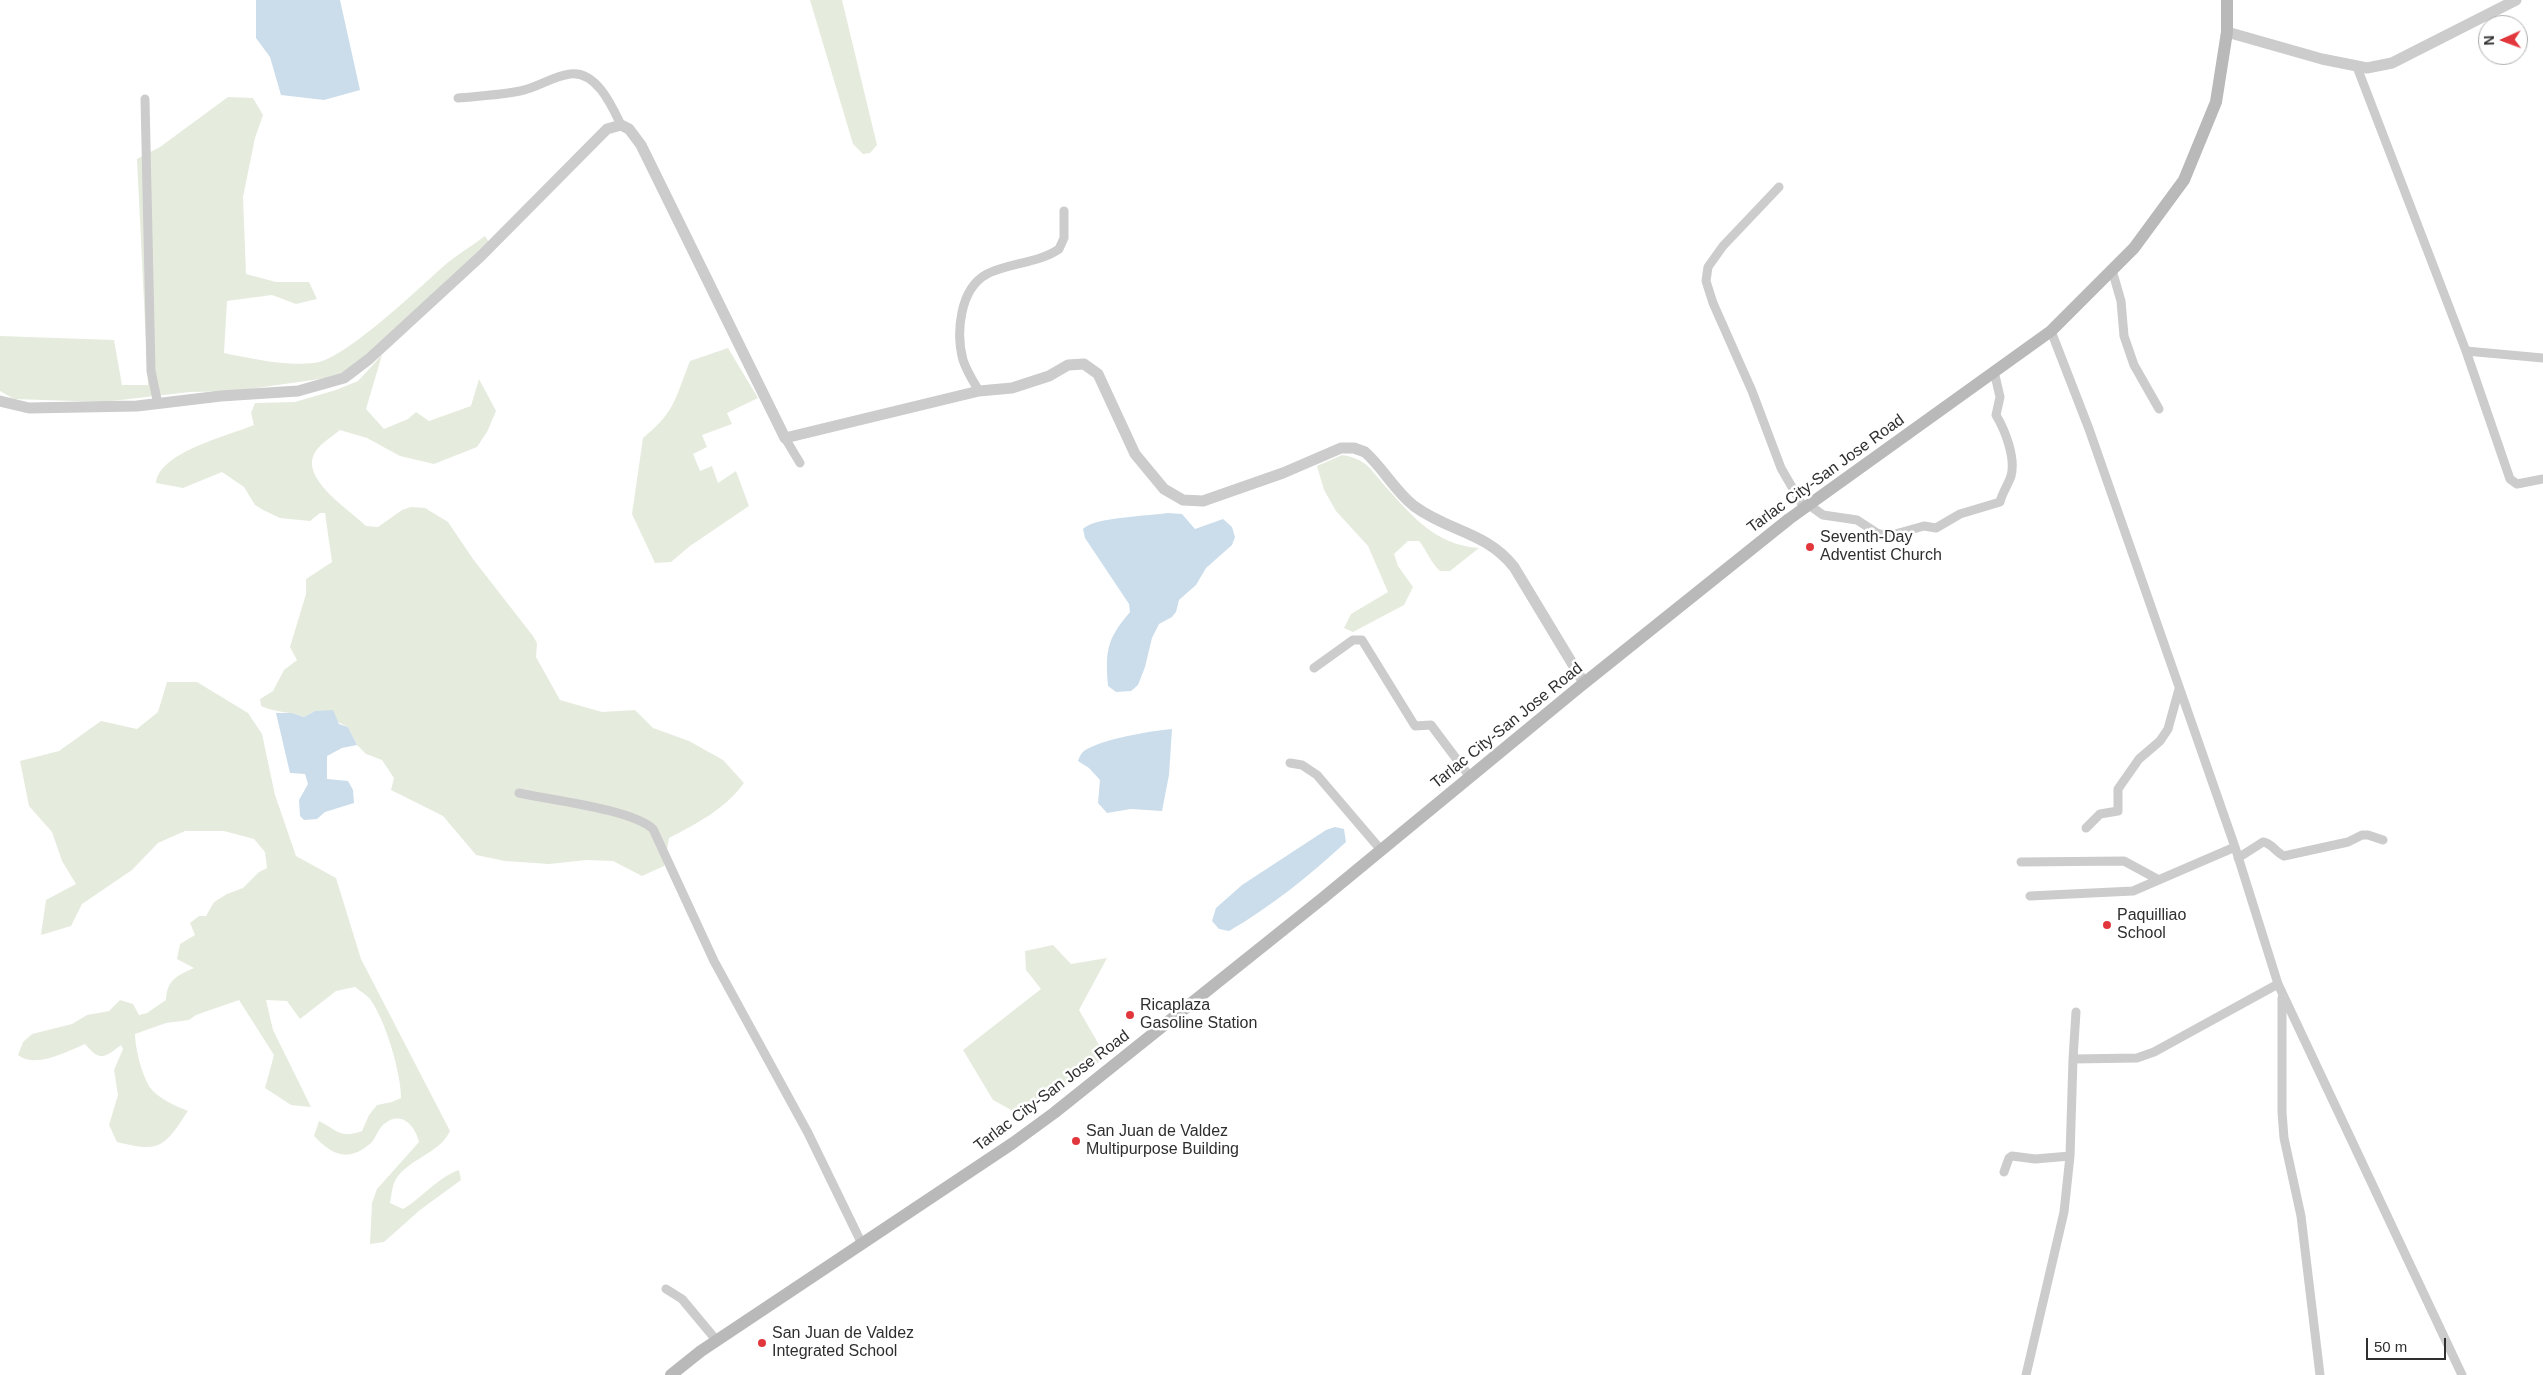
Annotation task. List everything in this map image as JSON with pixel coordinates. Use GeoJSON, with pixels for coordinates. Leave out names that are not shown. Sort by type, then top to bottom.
{"type":"FeatureCollection","features":[{"type":"Feature","properties":{"kind":"main road","name":"Tarlac City-San Jose Road"},"geometry":{"type":"LineString","coordinates":[[671,1375],[716,1341],[1054,1113],[1381,850],[1584,683],[1806,506],[2051,331],[2134,248],[2184,180],[2216,102],[2227,32],[2227,0]]}},
{"type":"Feature","properties":{"kind":"street"},"geometry":{"type":"LineString","coordinates":[[2227,32],[2357,67],[2380,66],[2392,62],[2516,0]]}},
{"type":"Feature","properties":{"kind":"street"},"geometry":{"type":"LineString","coordinates":[[2357,67],[2466,352],[2510,479],[2518,484],[2543,479]]}},
{"type":"Feature","properties":{"kind":"street"},"geometry":{"type":"LineString","coordinates":[[458,98],[520,91],[569,74],[579,73],[588,77],[610,102],[621,125],[629,129],[641,145],[785,438],[800,463]]}},
{"type":"Feature","properties":{"kind":"street"},"geometry":{"type":"LineString","coordinates":[[145,99],[151,366],[158,404]]}},
{"type":"Feature","properties":{"kind":"street"},"geometry":{"type":"LineString","coordinates":[[0,402],[18,407],[108,408],[212,397],[298,391],[344,378],[369,359],[481,256],[604,132],[621,125]]}},
{"type":"Feature","properties":{"kind":"street"},"geometry":{"type":"LineString","coordinates":[[1779,187],[1722,246],[1708,267],[1706,282],[1713,303],[1752,391],[1781,468],[1806,506],[1823,515],[1857,520],[1877,533],[1888,536],[1924,526],[1936,528],[1960,514],[2000,502],[2011,475],[2009,447],[2004,429],[1996,414],[2000,397],[1994,371]]}},
{"type":"Feature","properties":{"kind":"street"},"geometry":{"type":"LineString","coordinates":[[979,391],[967,372],[961,349],[961,323],[970,291],[985,275],[1059,249],[1064,238],[1064,211]]}},
{"type":"Feature","properties":{"kind":"street"},"geometry":{"type":"LineString","coordinates":[[2112,270],[2121,301],[2124,336],[2134,365],[2159,409]]}},
{"type":"Feature","properties":{"kind":"street"},"geometry":{"type":"LineString","coordinates":[[2051,331],[2076,393],[2235,847],[2282,996],[2462,1375]]}},
{"type":"Feature","properties":{"kind":"street"},"geometry":{"type":"LineString","coordinates":[[2466,352],[2543,358]]}},
{"type":"Feature","properties":{"kind":"street"},"geometry":{"type":"LineString","coordinates":[[785,438],[979,391],[1022,385],[1075,364],[1088,366],[1098,374],[1135,454],[1164,488],[1176,498],[1189,502],[1203,501],[1253,484],[1341,448],[1360,449],[1370,457],[1414,505],[1436,520],[1484,540],[1501,552],[1514,568],[1584,683]]}},
{"type":"Feature","properties":{"kind":"street"},"geometry":{"type":"LineString","coordinates":[[1314,668],[1352,640],[1362,640],[1415,726],[1430,725],[1470,777]]}},
{"type":"Feature","properties":{"kind":"street"},"geometry":{"type":"LineString","coordinates":[[2086,828],[2100,814],[2118,811],[2118,789],[2139,759],[2160,741],[2168,729],[2179,688]]}},
{"type":"Feature","properties":{"kind":"street"},"geometry":{"type":"LineString","coordinates":[[1290,763],[1302,765],[1317,775],[1381,850]]}},
{"type":"Feature","properties":{"kind":"street"},"geometry":{"type":"LineString","coordinates":[[519,793],[617,813],[644,822],[653,829],[714,960],[808,1133],[862,1244]]}},
{"type":"Feature","properties":{"kind":"street"},"geometry":{"type":"LineString","coordinates":[[2238,858],[2263,842],[2268,843],[2278,854],[2284,856],[2348,842],[2362,835],[2383,840]]}},
{"type":"Feature","properties":{"kind":"street"},"geometry":{"type":"LineString","coordinates":[[2030,896],[2132,892],[2235,847]]}},
{"type":"Feature","properties":{"kind":"street"},"geometry":{"type":"LineString","coordinates":[[2021,862],[2124,860],[2159,880]]}},
{"type":"Feature","properties":{"kind":"street"},"geometry":{"type":"LineString","coordinates":[[2073,1059],[2137,1058],[2154,1052],[2278,984]]}},
{"type":"Feature","properties":{"kind":"street"},"geometry":{"type":"LineString","coordinates":[[2282,996],[2282,1112],[2284,1138],[2304,1232],[2320,1375]]}},
{"type":"Feature","properties":{"kind":"street"},"geometry":{"type":"LineString","coordinates":[[2026,1375],[2064,1212],[2070,1156],[2076,1012]]}},
{"type":"Feature","properties":{"kind":"street"},"geometry":{"type":"LineString","coordinates":[[2004,1172],[2009,1158],[2012,1156],[2035,1159],[2070,1156]]}},
{"type":"Feature","properties":{"kind":"street"},"geometry":{"type":"LineString","coordinates":[[666,1289],[682,1299],[716,1341]]}},
{"type":"Feature","properties":{"kind":"shaded area"},"geometry":{"type":"Polygon","coordinates":[[[810,0],[842,0],[877,145],[870,153],[863,154],[853,144],[810,0]]]}},
{"type":"Feature","properties":{"kind":"shaded area"},"geometry":{"type":"Polygon","coordinates":[[[228,97],[253,98],[263,115],[255,138],[243,197],[246,274],[276,282],[309,282],[317,299],[296,304],[272,295],[227,301],[224,353],[292,364],[314,363],[326,359],[359,339],[441,268],[485,236],[490,244],[448,279],[427,302],[350,369],[334,377],[235,391],[190,392],[103,402],[14,399],[0,391],[0,336],[114,340],[122,385],[148,385],[137,159],[160,147],[228,97]]]}},
{"type":"Feature","properties":{"kind":"shaded area"},"geometry":{"type":"Polygon","coordinates":[[[728,348],[758,398],[727,413],[732,424],[702,435],[707,447],[693,454],[700,471],[712,466],[718,483],[736,471],[749,506],[690,546],[671,562],[655,563],[632,514],[643,438],[668,412],[677,395],[690,361],[728,348]]]}},
{"type":"Feature","properties":{"kind":"shaded area"},"geometry":{"type":"Polygon","coordinates":[[[382,355],[366,409],[384,429],[408,419],[416,412],[429,421],[471,406],[479,379],[496,411],[487,432],[477,447],[434,464],[400,456],[367,438],[340,430],[324,442],[316,451],[312,461],[319,482],[338,502],[366,526],[378,527],[402,510],[411,507],[425,508],[448,522],[473,559],[533,636],[537,643],[536,657],[560,700],[602,712],[635,710],[653,728],[689,741],[723,760],[744,783],[720,808],[669,838],[664,866],[642,876],[613,861],[587,860],[549,864],[505,861],[476,855],[443,816],[391,790],[394,778],[382,760],[366,754],[357,745],[348,727],[315,711],[304,717],[261,706],[260,699],[273,691],[284,670],[297,660],[290,647],[306,594],[306,579],[332,562],[325,513],[320,513],[310,521],[280,518],[255,505],[244,487],[222,472],[183,488],[156,483],[160,472],[169,462],[181,454],[212,440],[254,425],[251,413],[255,403],[295,402],[336,390],[358,381],[382,355]]]}},
{"type":"Feature","properties":{"kind":"shaded area"},"geometry":{"type":"Polygon","coordinates":[[[1342,455],[1363,462],[1416,519],[1438,536],[1450,542],[1479,548],[1450,571],[1440,571],[1419,541],[1408,541],[1394,554],[1398,566],[1413,587],[1404,605],[1353,632],[1344,628],[1351,614],[1388,592],[1368,546],[1336,511],[1324,490],[1317,466],[1342,455]]]}},
{"type":"Feature","properties":{"kind":"shaded area"},"geometry":{"type":"Polygon","coordinates":[[[167,682],[197,682],[248,713],[262,734],[275,795],[296,856],[336,878],[361,959],[450,1131],[438,1146],[399,1175],[394,1183],[390,1203],[403,1209],[451,1173],[459,1170],[461,1180],[420,1210],[384,1242],[370,1244],[372,1203],[377,1189],[419,1142],[411,1125],[401,1119],[390,1120],[382,1126],[371,1143],[363,1149],[348,1155],[334,1152],[314,1136],[319,1121],[343,1134],[362,1131],[369,1115],[377,1105],[401,1098],[396,1062],[382,1022],[371,1000],[355,987],[336,991],[300,1019],[287,1001],[266,1000],[273,1030],[311,1107],[291,1105],[265,1088],[274,1055],[239,1000],[196,1015],[189,1020],[166,1023],[135,1034],[140,1064],[150,1087],[162,1098],[188,1111],[167,1140],[152,1147],[117,1142],[109,1125],[118,1095],[114,1070],[123,1049],[121,1045],[111,1053],[103,1056],[95,1054],[85,1044],[42,1060],[25,1059],[18,1055],[23,1042],[32,1034],[72,1024],[87,1015],[109,1011],[120,1000],[133,1004],[139,1015],[147,1013],[166,1000],[168,988],[174,979],[194,968],[177,959],[180,944],[195,935],[190,923],[199,916],[206,916],[214,902],[227,894],[243,888],[259,872],[267,868],[265,852],[254,839],[224,831],[185,831],[158,843],[132,870],[82,904],[71,926],[41,935],[46,900],[76,884],[62,861],[52,832],[29,806],[20,761],[59,751],[101,721],[137,729],[158,712],[167,682]]]}},
{"type":"Feature","properties":{"kind":"shaded area"},"geometry":{"type":"Polygon","coordinates":[[[1053,945],[1071,964],[1107,958],[1079,1010],[1106,1057],[1022,1116],[993,1100],[963,1050],[1041,989],[1026,970],[1025,951],[1053,945]]]}},
{"type":"Feature","properties":{"kind":"water"},"geometry":{"type":"Polygon","coordinates":[[[256,0],[340,0],[360,90],[324,100],[281,95],[270,57],[256,38],[256,0]]]}},
{"type":"Feature","properties":{"kind":"water"},"geometry":{"type":"Polygon","coordinates":[[[1168,513],[1182,514],[1195,529],[1223,519],[1232,527],[1235,537],[1232,545],[1206,568],[1196,585],[1179,600],[1176,612],[1172,617],[1159,624],[1152,638],[1145,667],[1138,685],[1131,691],[1116,692],[1108,686],[1107,663],[1109,646],[1116,630],[1130,612],[1129,604],[1085,538],[1083,529],[1089,525],[1110,519],[1168,513]]]}},
{"type":"Feature","properties":{"kind":"water"},"geometry":{"type":"Polygon","coordinates":[[[333,710],[339,724],[348,727],[357,745],[342,748],[327,756],[327,779],[348,781],[353,790],[354,803],[325,812],[317,819],[304,820],[300,816],[299,800],[308,784],[305,774],[290,773],[276,713],[292,713],[304,717],[315,711],[333,710]]]}},
{"type":"Feature","properties":{"kind":"water"},"geometry":{"type":"Polygon","coordinates":[[[1172,729],[1169,775],[1162,811],[1131,809],[1107,813],[1098,803],[1100,780],[1089,768],[1078,761],[1082,753],[1114,739],[1172,729]]]}},
{"type":"Feature","properties":{"kind":"water"},"geometry":{"type":"Polygon","coordinates":[[[1335,827],[1344,829],[1346,842],[1290,890],[1229,931],[1219,929],[1212,921],[1216,908],[1242,885],[1326,830],[1335,827]]]}},
{"type":"Feature","properties":{"kind":"place","name":"Seventh-Day Adventist Church"},"geometry":{"type":"Point","coordinates":[1810,547]}},
{"type":"Feature","properties":{"kind":"place","name":"Paquilliao School"},"geometry":{"type":"Point","coordinates":[2107,925]}},
{"type":"Feature","properties":{"kind":"place","name":"Ricaplaza Gasoline Station"},"geometry":{"type":"Point","coordinates":[1130,1015]}},
{"type":"Feature","properties":{"kind":"place","name":"San Juan de Valdez Multipurpose Building"},"geometry":{"type":"Point","coordinates":[1076,1141]}},
{"type":"Feature","properties":{"kind":"place","name":"San Juan de Valdez Integrated School"},"geometry":{"type":"Point","coordinates":[762,1343]}}]}
